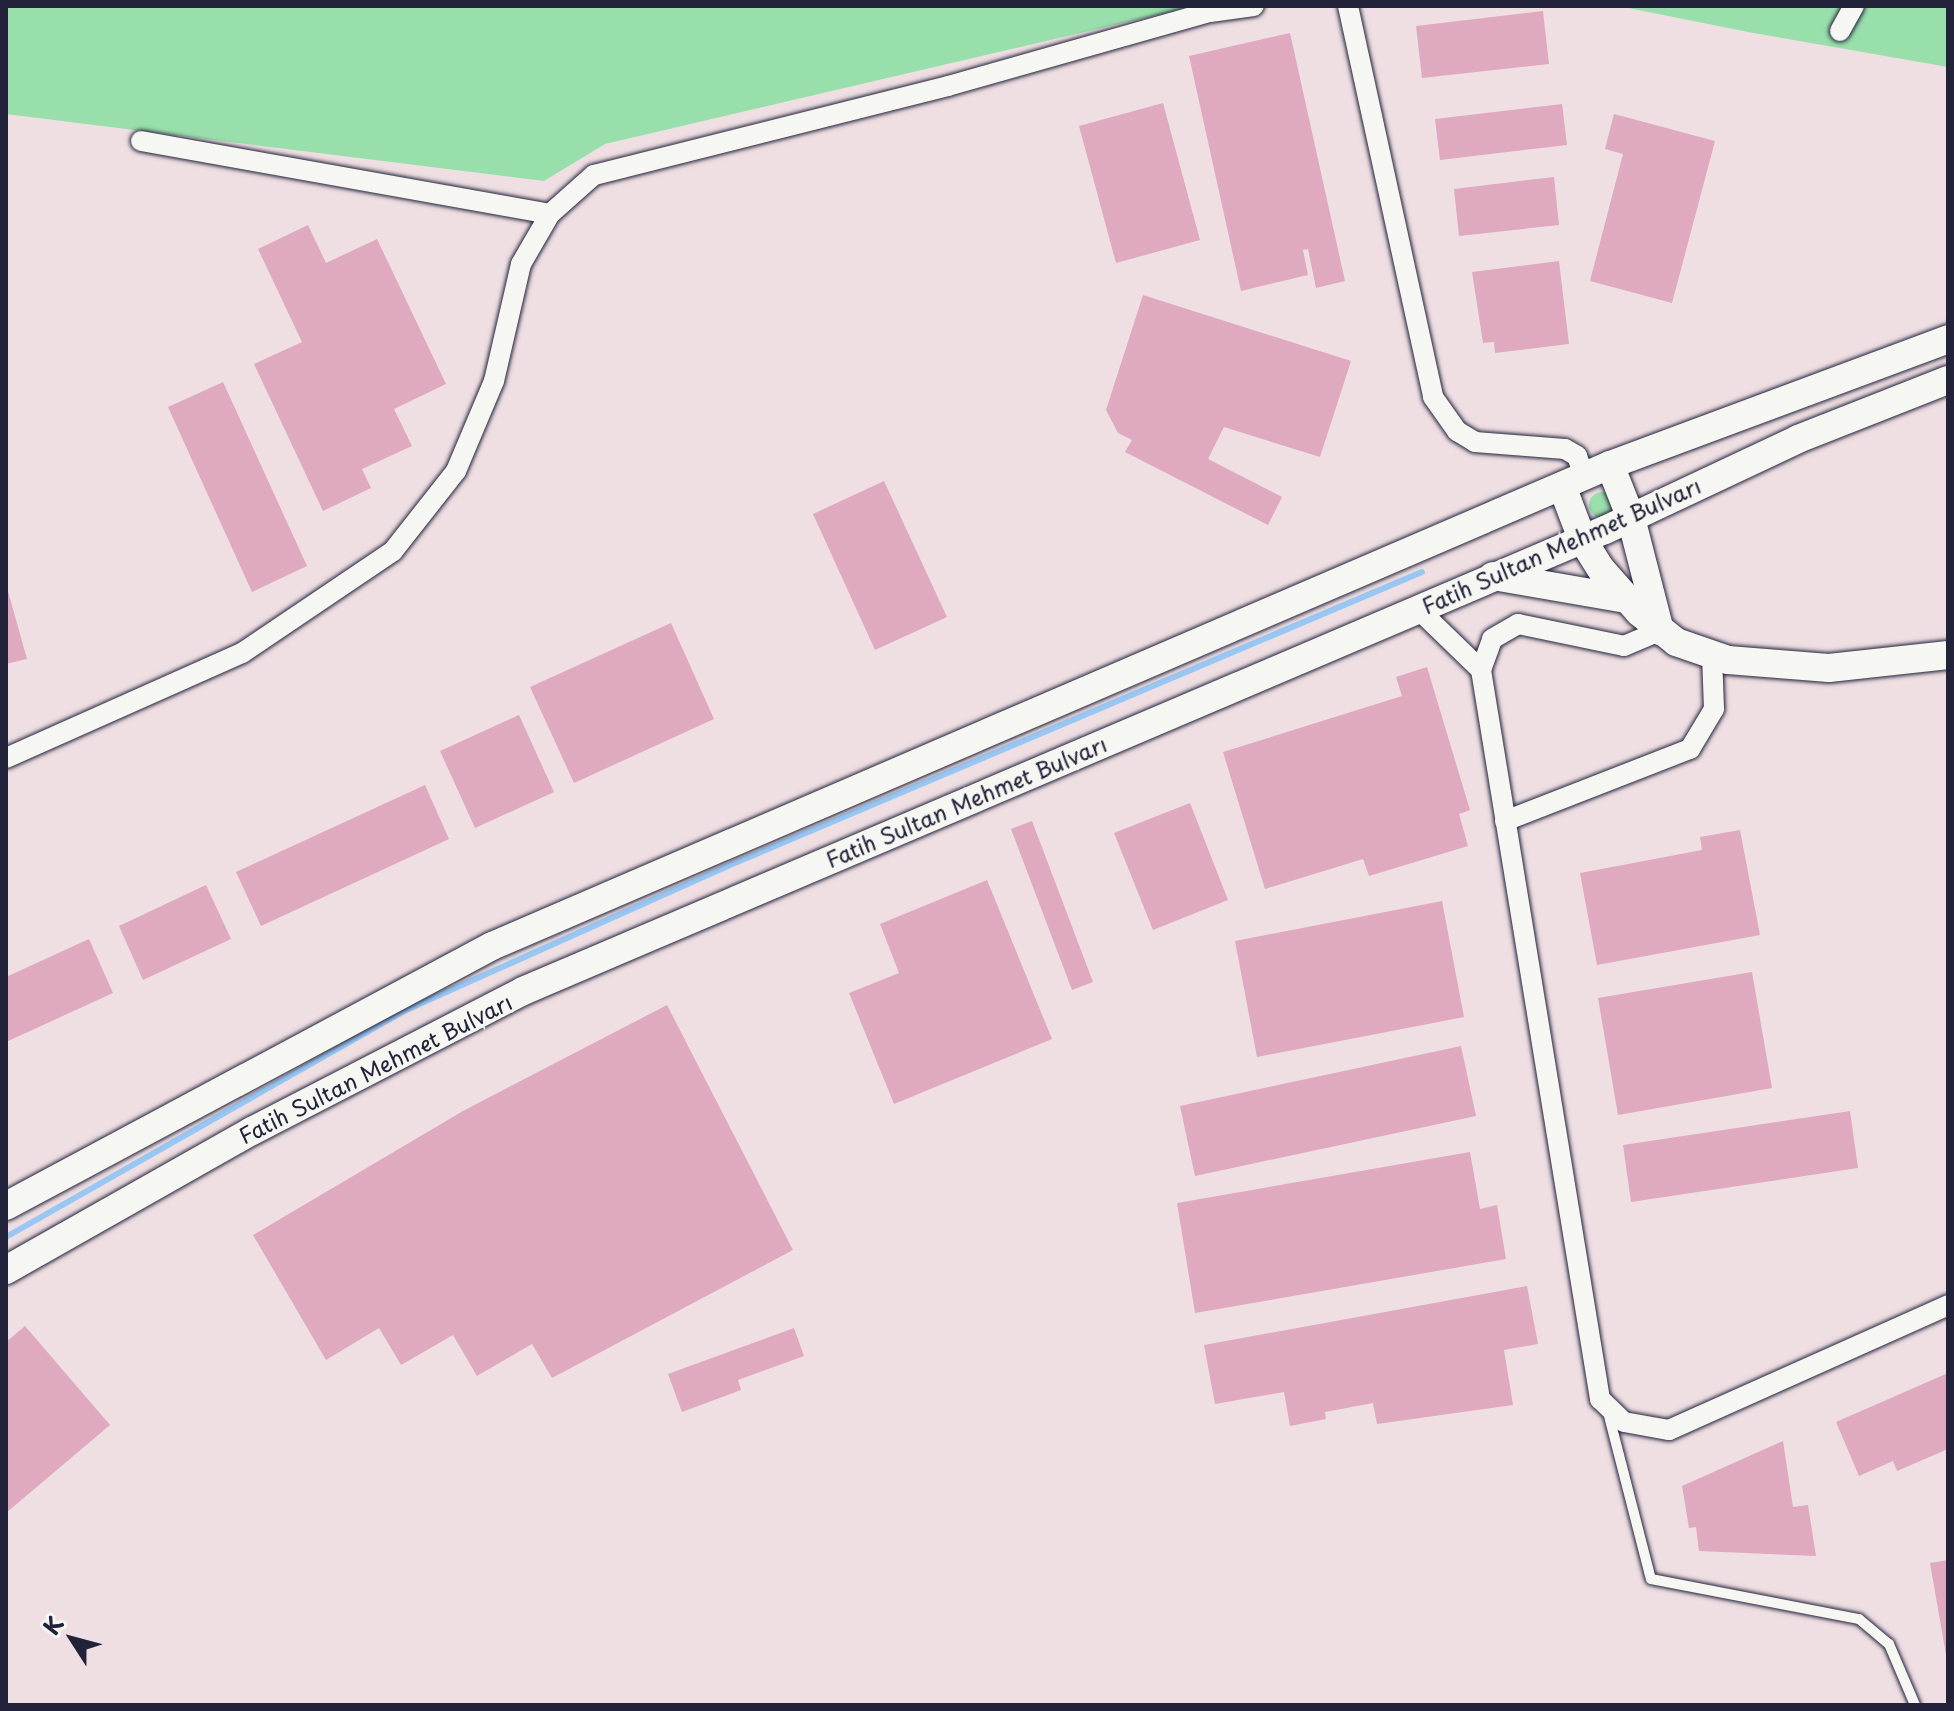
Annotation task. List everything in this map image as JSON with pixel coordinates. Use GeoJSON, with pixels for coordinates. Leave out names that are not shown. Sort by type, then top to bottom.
{"type":"FeatureCollection","features":[{"type":"Feature","properties":{"kind":"main road"},"geometry":{"type":"LineString","coordinates":[[6,1206],[492,946],[1585,476],[1948,339]]}},
{"type":"Feature","properties":{"kind":"main road","name":"Fatih Sultan Mehmet Bulvarı"},"geometry":{"type":"LineString","coordinates":[[6,1270],[252,1131],[523,991],[1631,518],[1798,439],[1948,380]]}},
{"type":"Feature","properties":{"kind":"main road"},"geometry":{"type":"LineString","coordinates":[[1585,476],[1631,518],[1660,631]]}},
{"type":"Feature","properties":{"kind":"main road"},"geometry":{"type":"LineString","coordinates":[[1585,476],[1582,539],[1626,599],[1660,631],[1712,654],[1829,668],[1948,655]]}},
{"type":"Feature","properties":{"kind":"main road"},"geometry":{"type":"LineString","coordinates":[[1493,576],[1626,599]]}},
{"type":"Feature","properties":{"kind":"street"},"geometry":{"type":"LineString","coordinates":[[6,758],[242,653],[393,551],[456,471],[494,381],[521,264],[550,214],[594,175],[948,86],[1210,12],[1254,6]]}},
{"type":"Feature","properties":{"kind":"street"},"geometry":{"type":"LineString","coordinates":[[1348,6],[1433,397],[1457,431],[1475,442],[1565,449],[1577,456],[1585,476]]}},
{"type":"Feature","properties":{"kind":"street"},"geometry":{"type":"LineString","coordinates":[[1840,31],[1854,6]]}},
{"type":"Feature","properties":{"kind":"street"},"geometry":{"type":"LineString","coordinates":[[141,141],[550,214]]}},
{"type":"Feature","properties":{"kind":"street"},"geometry":{"type":"LineString","coordinates":[[1417,608],[1481,670]]}},
{"type":"Feature","properties":{"kind":"street"},"geometry":{"type":"LineString","coordinates":[[1660,631],[1624,646],[1518,624],[1492,639],[1481,670],[1594,1389],[1607,1408],[1635,1427],[1669,1430],[1948,1305]]}},
{"type":"Feature","properties":{"kind":"street"},"geometry":{"type":"LineString","coordinates":[[1505,821],[1690,749],[1714,709],[1712,654]]}},
{"type":"Feature","properties":{"kind":"lane"},"geometry":{"type":"LineString","coordinates":[[1607,1408],[1651,1579],[1859,1619],[1889,1644],[1915,1705]]}},
{"type":"Feature","properties":{"kind":"green space"},"geometry":{"type":"Polygon","coordinates":[[[6,6],[1196,6],[605,144],[544,181],[6,114],[6,6]]]}},
{"type":"Feature","properties":{"kind":"green space"},"geometry":{"type":"Polygon","coordinates":[[[1618,6],[1948,6],[1948,67],[1748,32],[1618,6]]]}},
{"type":"Feature","properties":{"kind":"green space"},"geometry":{"type":"Polygon","coordinates":[[[1602,492],[1611,496],[1615,505],[1611,514],[1602,518],[1593,514],[1589,505],[1593,496],[1602,492]]]}},
{"type":"Feature","properties":{"kind":"building"},"geometry":{"type":"Polygon","coordinates":[[[1543,11],[1549,64],[1422,78],[1416,26],[1543,11]]]}},
{"type":"Feature","properties":{"kind":"building"},"geometry":{"type":"Polygon","coordinates":[[[1290,33],[1345,281],[1316,288],[1308,249],[1303,250],[1308,275],[1241,291],[1189,56],[1290,33]]]}},
{"type":"Feature","properties":{"kind":"building"},"geometry":{"type":"Polygon","coordinates":[[[1163,103],[1200,240],[1116,263],[1079,126],[1163,103]]]}},
{"type":"Feature","properties":{"kind":"building"},"geometry":{"type":"Polygon","coordinates":[[[1562,104],[1567,145],[1440,160],[1435,119],[1562,104]]]}},
{"type":"Feature","properties":{"kind":"building"},"geometry":{"type":"Polygon","coordinates":[[[1614,114],[1715,141],[1672,303],[1590,281],[1623,154],[1605,149],[1614,114]]]}},
{"type":"Feature","properties":{"kind":"building"},"geometry":{"type":"Polygon","coordinates":[[[1554,177],[1559,225],[1459,236],[1454,189],[1554,177]]]}},
{"type":"Feature","properties":{"kind":"building"},"geometry":{"type":"Polygon","coordinates":[[[308,225],[326,263],[377,239],[446,384],[394,409],[412,446],[362,469],[371,488],[323,511],[254,364],[302,342],[258,249],[308,225]]]}},
{"type":"Feature","properties":{"kind":"building"},"geometry":{"type":"Polygon","coordinates":[[[1559,261],[1569,344],[1495,353],[1494,342],[1483,343],[1472,272],[1559,261]]]}},
{"type":"Feature","properties":{"kind":"building"},"geometry":{"type":"Polygon","coordinates":[[[1143,295],[1351,361],[1320,457],[1224,427],[1208,459],[1282,497],[1268,525],[1125,452],[1132,440],[1118,433],[1106,410],[1143,295]]]}},
{"type":"Feature","properties":{"kind":"building"},"geometry":{"type":"Polygon","coordinates":[[[223,382],[307,566],[252,592],[168,407],[223,382]]]}},
{"type":"Feature","properties":{"kind":"building"},"geometry":{"type":"Polygon","coordinates":[[[884,481],[947,617],[875,650],[813,514],[884,481]]]}},
{"type":"Feature","properties":{"kind":"building"},"geometry":{"type":"Polygon","coordinates":[[[6,584],[27,659],[6,664],[6,584]]]}},
{"type":"Feature","properties":{"kind":"building"},"geometry":{"type":"Polygon","coordinates":[[[671,623],[714,719],[574,783],[530,687],[671,623]]]}},
{"type":"Feature","properties":{"kind":"building"},"geometry":{"type":"Polygon","coordinates":[[[1427,667],[1470,810],[1459,814],[1468,846],[1369,876],[1363,859],[1265,889],[1223,752],[1402,696],[1396,677],[1427,667]]]}},
{"type":"Feature","properties":{"kind":"building"},"geometry":{"type":"Polygon","coordinates":[[[519,715],[554,792],[475,828],[440,751],[519,715]]]}},
{"type":"Feature","properties":{"kind":"building"},"geometry":{"type":"Polygon","coordinates":[[[425,785],[449,839],[261,926],[236,872],[425,785]]]}},
{"type":"Feature","properties":{"kind":"building"},"geometry":{"type":"Polygon","coordinates":[[[1190,803],[1228,900],[1153,930],[1114,833],[1190,803]]]}},
{"type":"Feature","properties":{"kind":"building"},"geometry":{"type":"Polygon","coordinates":[[[1032,821],[1093,982],[1072,990],[1011,829],[1032,821]]]}},
{"type":"Feature","properties":{"kind":"building"},"geometry":{"type":"Polygon","coordinates":[[[1740,830],[1760,935],[1597,965],[1580,873],[1702,850],[1700,837],[1740,830]]]}},
{"type":"Feature","properties":{"kind":"building"},"geometry":{"type":"Polygon","coordinates":[[[987,880],[1052,1039],[894,1104],[849,993],[899,973],[880,924],[987,880]]]}},
{"type":"Feature","properties":{"kind":"building"},"geometry":{"type":"Polygon","coordinates":[[[206,885],[231,939],[143,980],[119,926],[206,885]]]}},
{"type":"Feature","properties":{"kind":"building"},"geometry":{"type":"Polygon","coordinates":[[[1442,901],[1464,1017],[1257,1057],[1235,941],[1442,901]]]}},
{"type":"Feature","properties":{"kind":"building"},"geometry":{"type":"Polygon","coordinates":[[[89,939],[113,993],[6,1042],[6,977],[89,939]]]}},
{"type":"Feature","properties":{"kind":"building"},"geometry":{"type":"Polygon","coordinates":[[[1752,972],[1772,1088],[1618,1115],[1598,998],[1752,972]]]}},
{"type":"Feature","properties":{"kind":"building"},"geometry":{"type":"Polygon","coordinates":[[[667,1005],[793,1250],[552,1378],[532,1344],[477,1376],[453,1335],[401,1365],[379,1328],[326,1360],[253,1235],[463,1111],[667,1005]]]}},
{"type":"Feature","properties":{"kind":"building"},"geometry":{"type":"Polygon","coordinates":[[[1461,1046],[1476,1116],[1195,1176],[1180,1106],[1461,1046]]]}},
{"type":"Feature","properties":{"kind":"building"},"geometry":{"type":"Polygon","coordinates":[[[1850,1111],[1858,1168],[1631,1202],[1623,1145],[1850,1111]]]}},
{"type":"Feature","properties":{"kind":"building"},"geometry":{"type":"Polygon","coordinates":[[[1470,1152],[1480,1209],[1497,1205],[1506,1259],[1195,1313],[1177,1203],[1470,1152]]]}},
{"type":"Feature","properties":{"kind":"building"},"geometry":{"type":"Polygon","coordinates":[[[1527,1286],[1538,1344],[1504,1350],[1513,1405],[1377,1424],[1373,1403],[1325,1412],[1326,1419],[1290,1426],[1284,1392],[1215,1404],[1204,1345],[1527,1286]]]}},
{"type":"Feature","properties":{"kind":"building"},"geometry":{"type":"Polygon","coordinates":[[[25,1326],[110,1425],[6,1513],[6,1342],[25,1326]]]}},
{"type":"Feature","properties":{"kind":"building"},"geometry":{"type":"Polygon","coordinates":[[[794,1328],[804,1356],[738,1380],[741,1390],[682,1412],[668,1374],[794,1328]]]}},
{"type":"Feature","properties":{"kind":"building"},"geometry":{"type":"Polygon","coordinates":[[[1948,1373],[1948,1449],[1897,1471],[1893,1461],[1859,1476],[1836,1422],[1948,1373]]]}},
{"type":"Feature","properties":{"kind":"building"},"geometry":{"type":"Polygon","coordinates":[[[1783,1441],[1793,1507],[1808,1505],[1816,1556],[1699,1551],[1696,1527],[1689,1528],[1682,1486],[1783,1441]]]}},
{"type":"Feature","properties":{"kind":"building"},"geometry":{"type":"Polygon","coordinates":[[[1948,1560],[1948,1655],[1946,1655],[1930,1563],[1948,1560]]]}},
{"type":"Feature","properties":{"kind":"waterway"},"geometry":{"type":"LineString","coordinates":[[6,1237],[406,1010],[723,868],[1422,572]]}}]}
